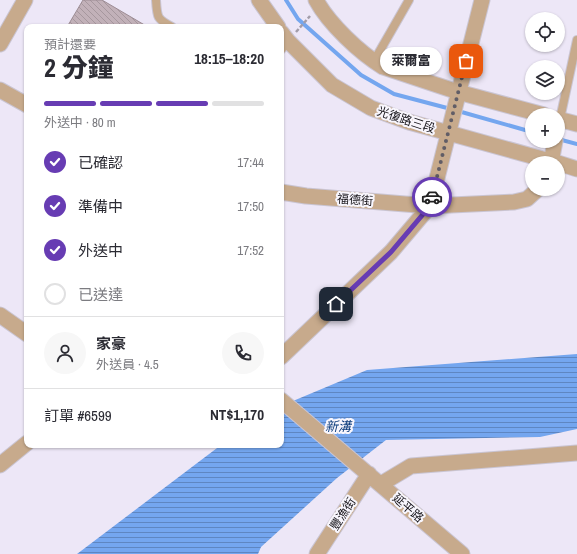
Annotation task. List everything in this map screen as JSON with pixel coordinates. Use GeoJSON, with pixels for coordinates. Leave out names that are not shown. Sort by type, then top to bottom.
{"type":"FeatureCollection","features":[{"type":"Feature","properties":{"kind":"street"},"geometry":{"type":"LineString","coordinates":[[0,44],[26,0]]}},
{"type":"Feature","properties":{"kind":"street"},"geometry":{"type":"LineString","coordinates":[[259,0],[276,24]]}},
{"type":"Feature","properties":{"kind":"street"},"geometry":{"type":"LineString","coordinates":[[284,354],[391,252],[430,206],[482,0]]}},
{"type":"Feature","properties":{"kind":"street"},"geometry":{"type":"LineString","coordinates":[[317,3],[346,36],[383,67],[457,96],[525,111]]}},
{"type":"Feature","properties":{"kind":"street","name":"光復路三段"},"geometry":{"type":"LineString","coordinates":[[284,42],[332,85],[371,108],[409,122],[450,128],[533,156]]}},
{"type":"Feature","properties":{"kind":"street"},"geometry":{"type":"LineString","coordinates":[[0,90],[24,102]]}},
{"type":"Feature","properties":{"kind":"street"},"geometry":{"type":"LineString","coordinates":[[565,123],[577,124]]}},
{"type":"Feature","properties":{"kind":"street","name":"光復路三段"},"geometry":{"type":"LineString","coordinates":[[565,166],[577,169]]}},
{"type":"Feature","properties":{"kind":"street","name":"福德街"},"geometry":{"type":"LineString","coordinates":[[284,192],[306,196],[430,206],[514,202],[527,199],[530,196]]}},
{"type":"Feature","properties":{"kind":"street"},"geometry":{"type":"LineString","coordinates":[[0,315],[24,332]]}},
{"type":"Feature","properties":{"kind":"street","name":"延平路"},"geometry":{"type":"LineString","coordinates":[[284,403],[462,554]]}},
{"type":"Feature","properties":{"kind":"street"},"geometry":{"type":"LineString","coordinates":[[0,465],[24,445]]}},
{"type":"Feature","properties":{"kind":"street"},"geometry":{"type":"LineString","coordinates":[[381,484],[411,466],[577,453]]}},
{"type":"Feature","properties":{"kind":"street","name":"豐漁街"},"geometry":{"type":"LineString","coordinates":[[317,554],[369,474]]}},
{"type":"Feature","properties":{"kind":"lane"},"geometry":{"type":"LineString","coordinates":[[156,0],[157,16],[160,20],[167,24]]}},
{"type":"Feature","properties":{"kind":"lane"},"geometry":{"type":"LineString","coordinates":[[374,61],[409,0]]}},
{"type":"Feature","properties":{"kind":"lane"},"geometry":{"type":"LineString","coordinates":[[562,108],[577,40]]}},
{"type":"Feature","properties":{"kind":"path"},"geometry":{"type":"LineString","coordinates":[[284,40],[317,3]]}},
{"type":"Feature","properties":{"kind":"water","name":"新溝"},"geometry":{"type":"Polygon","coordinates":[[[577,354],[577,429],[540,437],[386,440],[337,478],[261,547],[258,554],[77,554],[217,448],[284,448],[284,405],[367,370],[577,354]]]}},
{"type":"Feature","properties":{"kind":"building"},"geometry":{"type":"Polygon","coordinates":[[[83,0],[102,0],[143,24],[69,24],[83,0]]]}},
{"type":"Feature","properties":{"kind":"waterway"},"geometry":{"type":"LineString","coordinates":[[286,0],[298,19],[361,75],[394,94],[451,109]]}},
{"type":"Feature","properties":{"kind":"waterway"},"geometry":{"type":"LineString","coordinates":[[458,111],[525,130]]}},
{"type":"Feature","properties":{"kind":"waterway"},"geometry":{"type":"LineString","coordinates":[[565,141],[577,144]]}},
{"type":"Feature","properties":{"kind":"way so far"},"geometry":{"type":"LineString","coordinates":[[432,197],[466,61]]}},
{"type":"Feature","properties":{"kind":"place","name":"萊爾富"},"geometry":{"type":"Point","coordinates":[466,61]}},
{"type":"Feature","properties":{"kind":"route"},"geometry":{"type":"LineString","coordinates":[[336,304],[391,252],[430,206],[432,197]]}}]}
